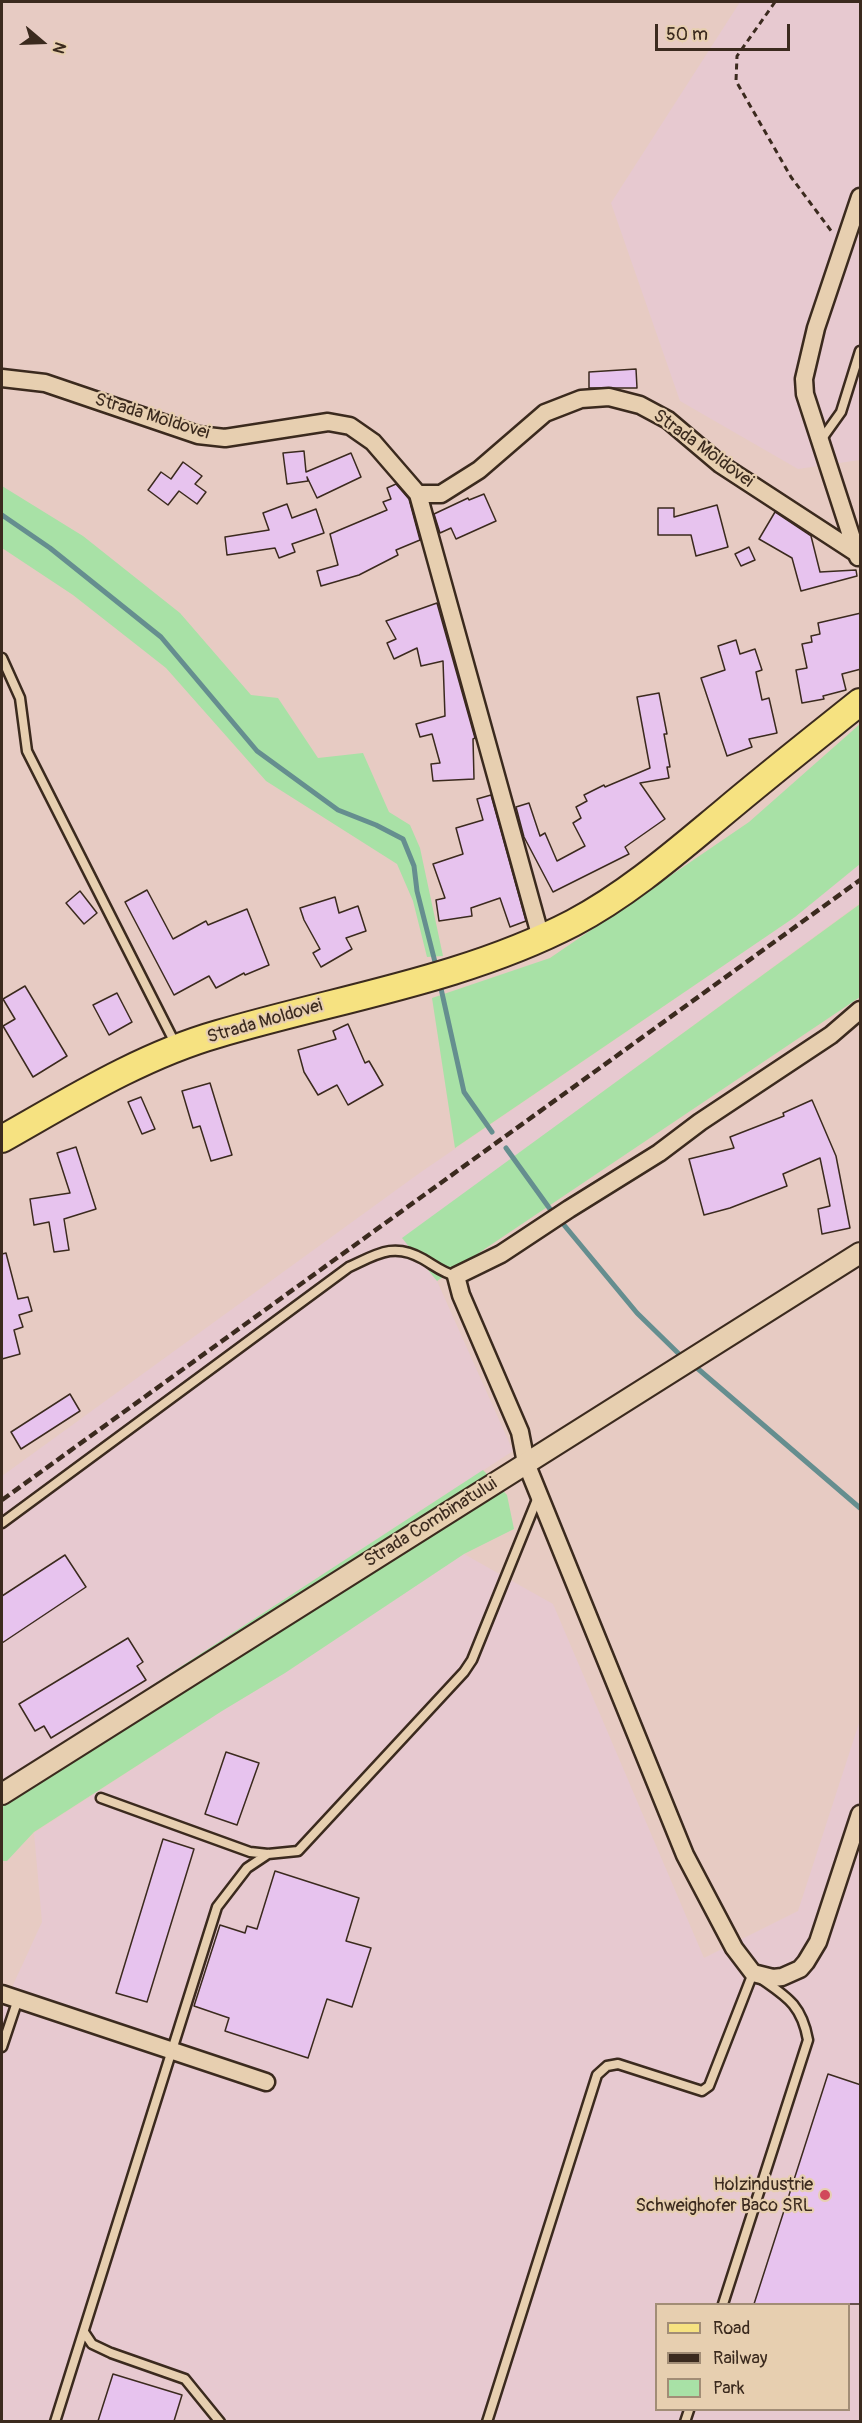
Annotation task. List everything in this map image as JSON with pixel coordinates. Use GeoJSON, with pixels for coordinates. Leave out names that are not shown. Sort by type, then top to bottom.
{"type":"FeatureCollection","features":[{"type":"Feature","properties":{"kind":"main road","name":"Strada Moldovei"},"geometry":{"type":"LineString","coordinates":[[2,1139],[82,1094],[177,1048],[215,1035],[443,973],[541,938],[574,922],[673,855],[752,788],[861,702]]}},
{"type":"Feature","properties":{"kind":"main road"},"geometry":{"type":"LineString","coordinates":[[752,788],[793,766],[861,717]]}},
{"type":"Feature","properties":{"kind":"street"},"geometry":{"type":"LineString","coordinates":[[859,559],[805,394],[804,379],[816,328],[861,197]]}},
{"type":"Feature","properties":{"kind":"street","name":"Strada Moldovei"},"geometry":{"type":"LineString","coordinates":[[2,378],[45,383],[198,435],[225,438],[328,422],[350,426],[373,442],[418,494],[541,938]]}},
{"type":"Feature","properties":{"kind":"street","name":"Strada Moldovei"},"geometry":{"type":"LineString","coordinates":[[418,494],[441,494],[479,470],[545,413],[581,399],[609,397],[640,405],[668,420],[720,464],[859,559]]}},
{"type":"Feature","properties":{"kind":"street"},"geometry":{"type":"LineString","coordinates":[[861,1010],[831,1035],[700,1122],[659,1154],[501,1254],[456,1276],[461,1295],[520,1432],[526,1463],[685,1855],[735,1948],[753,1972],[773,1978],[782,1977],[800,1969],[806,1962],[818,1941],[861,1814]]}},
{"type":"Feature","properties":{"kind":"street","name":"Strada Combinatului"},"geometry":{"type":"LineString","coordinates":[[2,1794],[861,1253]]}},
{"type":"Feature","properties":{"kind":"street"},"geometry":{"type":"LineString","coordinates":[[10,1996],[266,2082]]}},
{"type":"Feature","properties":{"kind":"lane"},"geometry":{"type":"LineString","coordinates":[[820,441],[841,412],[861,351]]}},
{"type":"Feature","properties":{"kind":"lane"},"geometry":{"type":"LineString","coordinates":[[2,658],[20,698],[27,751],[177,1048]]}},
{"type":"Feature","properties":{"kind":"lane"},"geometry":{"type":"LineString","coordinates":[[2,1523],[349,1267],[381,1252],[394,1250],[409,1252],[445,1273],[456,1276]]}},
{"type":"Feature","properties":{"kind":"lane"},"geometry":{"type":"LineString","coordinates":[[101,1798],[250,1852],[268,1854],[298,1851],[464,1672],[472,1660],[539,1494]]}},
{"type":"Feature","properties":{"kind":"lane"},"geometry":{"type":"LineString","coordinates":[[55,2421],[217,1907],[247,1868],[268,1854]]}},
{"type":"Feature","properties":{"kind":"lane"},"geometry":{"type":"LineString","coordinates":[[487,2421],[597,2075],[606,2066],[618,2064],[702,2091],[709,2086],[753,1972],[792,2001],[804,2019],[808,2040],[723,2303]]}},
{"type":"Feature","properties":{"kind":"lane"},"geometry":{"type":"LineString","coordinates":[[2,2047],[10,1996]]}},
{"type":"Feature","properties":{"kind":"lane"},"geometry":{"type":"LineString","coordinates":[[84,2332],[93,2344],[111,2353],[185,2379],[220,2421]]}},
{"type":"Feature","properties":{"kind":"path"},"geometry":{"type":"LineString","coordinates":[[775,2],[737,56],[736,81],[791,177],[843,248]]}},
{"type":"Feature","properties":{"kind":"shaded area"},"geometry":{"type":"Polygon","coordinates":[[[740,2],[860,2],[860,460],[798,469],[680,401],[611,203],[740,2]]]}},
{"type":"Feature","properties":{"kind":"shaded area"},"geometry":{"type":"Polygon","coordinates":[[[860,864],[860,903],[403,1238],[437,1281],[513,1451],[2,1783],[2,1476],[421,1172],[795,917],[860,864]]]}},
{"type":"Feature","properties":{"kind":"shaded area"},"geometry":{"type":"Polygon","coordinates":[[[464,1554],[553,1604],[704,1958],[798,1911],[860,1720],[860,2421],[2,2421],[2,2009],[42,1922],[34,1833],[222,1711],[285,1673],[464,1554]]]}},
{"type":"Feature","properties":{"kind":"green space"},"geometry":{"type":"Polygon","coordinates":[[[2,486],[83,536],[180,613],[251,695],[278,698],[318,758],[363,753],[389,812],[410,825],[420,848],[443,956],[427,957],[413,901],[397,864],[266,781],[166,668],[73,595],[2,548],[2,486]]]}},
{"type":"Feature","properties":{"kind":"green space"},"geometry":{"type":"Polygon","coordinates":[[[860,724],[860,864],[795,917],[455,1148],[432,998],[550,958],[749,822],[860,724]]]}},
{"type":"Feature","properties":{"kind":"green space"},"geometry":{"type":"Polygon","coordinates":[[[860,904],[860,997],[437,1281],[402,1238],[860,904]]]}},
{"type":"Feature","properties":{"kind":"green space"},"geometry":{"type":"Polygon","coordinates":[[[483,1470],[507,1495],[514,1529],[464,1554],[285,1673],[34,1832],[7,1861],[2,1861],[2,1783],[483,1470]]]}},
{"type":"Feature","properties":{"kind":"building"},"geometry":{"type":"Polygon","coordinates":[[[636,369],[637,388],[589,388],[589,372],[636,369]]]}},
{"type":"Feature","properties":{"kind":"building"},"geometry":{"type":"Polygon","coordinates":[[[304,451],[306,472],[351,453],[361,477],[317,498],[307,477],[308,481],[287,484],[283,453],[304,451]]]}},
{"type":"Feature","properties":{"kind":"building"},"geometry":{"type":"Polygon","coordinates":[[[183,462],[202,476],[195,484],[206,492],[197,504],[179,491],[168,505],[148,490],[161,472],[171,479],[183,462]]]}},
{"type":"Feature","properties":{"kind":"building"},"geometry":{"type":"Polygon","coordinates":[[[396,484],[409,499],[420,540],[396,550],[398,555],[359,575],[321,586],[317,571],[338,565],[330,534],[387,510],[383,502],[391,499],[387,488],[396,484]]]}},
{"type":"Feature","properties":{"kind":"building"},"geometry":{"type":"Polygon","coordinates":[[[484,494],[496,521],[456,539],[451,528],[440,533],[434,514],[468,498],[469,500],[484,494]]]}},
{"type":"Feature","properties":{"kind":"building"},"geometry":{"type":"Polygon","coordinates":[[[287,504],[292,518],[316,509],[324,533],[292,544],[295,552],[279,558],[275,548],[227,555],[225,537],[269,530],[263,513],[287,504]]]}},
{"type":"Feature","properties":{"kind":"building"},"geometry":{"type":"Polygon","coordinates":[[[717,505],[728,547],[696,556],[691,535],[658,535],[658,508],[674,508],[674,517],[717,505]]]}},
{"type":"Feature","properties":{"kind":"building"},"geometry":{"type":"Polygon","coordinates":[[[775,512],[811,536],[820,572],[856,570],[857,576],[801,591],[792,558],[759,539],[775,512]]]}},
{"type":"Feature","properties":{"kind":"building"},"geometry":{"type":"Polygon","coordinates":[[[749,547],[755,560],[741,566],[735,554],[749,547]]]}},
{"type":"Feature","properties":{"kind":"building"},"geometry":{"type":"Polygon","coordinates":[[[437,603],[475,738],[473,739],[474,779],[433,781],[431,764],[440,763],[432,734],[420,737],[416,724],[445,716],[443,661],[421,666],[417,648],[394,659],[387,643],[396,639],[386,621],[437,603]]]}},
{"type":"Feature","properties":{"kind":"building"},"geometry":{"type":"Polygon","coordinates":[[[861,613],[861,669],[842,674],[846,690],[823,696],[824,699],[802,703],[796,670],[807,668],[802,644],[812,642],[811,636],[820,634],[818,623],[861,613]]]}},
{"type":"Feature","properties":{"kind":"building"},"geometry":{"type":"Polygon","coordinates":[[[736,640],[740,654],[755,649],[762,670],[756,672],[762,700],[769,698],[777,733],[749,739],[752,747],[727,756],[701,678],[725,670],[718,646],[736,640]]]}},
{"type":"Feature","properties":{"kind":"building"},"geometry":{"type":"Polygon","coordinates":[[[659,693],[667,734],[664,734],[670,767],[667,767],[669,778],[640,783],[665,819],[625,847],[629,854],[553,892],[524,837],[516,807],[529,803],[540,836],[545,833],[557,861],[585,846],[573,823],[581,818],[576,807],[587,801],[584,795],[650,768],[637,697],[659,693]]]}},
{"type":"Feature","properties":{"kind":"building"},"geometry":{"type":"Polygon","coordinates":[[[491,795],[526,921],[510,927],[500,898],[471,908],[472,916],[439,921],[436,900],[445,898],[433,864],[463,854],[456,828],[483,820],[477,799],[491,795]]]}},
{"type":"Feature","properties":{"kind":"building"},"geometry":{"type":"Polygon","coordinates":[[[147,890],[173,939],[206,921],[208,925],[247,909],[269,965],[245,975],[244,973],[216,988],[209,976],[174,995],[125,902],[147,890]]]}},
{"type":"Feature","properties":{"kind":"building"},"geometry":{"type":"Polygon","coordinates":[[[80,891],[97,913],[84,924],[66,903],[80,891]]]}},
{"type":"Feature","properties":{"kind":"building"},"geometry":{"type":"Polygon","coordinates":[[[335,897],[339,913],[358,906],[366,931],[346,938],[352,949],[321,967],[313,953],[320,949],[300,908],[335,897]]]}},
{"type":"Feature","properties":{"kind":"building"},"geometry":{"type":"Polygon","coordinates":[[[25,986],[67,1056],[33,1077],[3,1026],[15,1019],[3,999],[25,986]]]}},
{"type":"Feature","properties":{"kind":"building"},"geometry":{"type":"Polygon","coordinates":[[[117,993],[132,1022],[109,1035],[93,1005],[117,993]]]}},
{"type":"Feature","properties":{"kind":"building"},"geometry":{"type":"Polygon","coordinates":[[[348,1024],[365,1063],[369,1061],[383,1085],[348,1105],[337,1085],[318,1095],[304,1072],[298,1050],[336,1039],[333,1031],[348,1024]]]}},
{"type":"Feature","properties":{"kind":"building"},"geometry":{"type":"Polygon","coordinates":[[[210,1083],[232,1155],[211,1161],[200,1126],[193,1128],[182,1091],[210,1083]]]}},
{"type":"Feature","properties":{"kind":"building"},"geometry":{"type":"Polygon","coordinates":[[[141,1097],[155,1129],[142,1134],[128,1102],[141,1097]]]}},
{"type":"Feature","properties":{"kind":"building"},"geometry":{"type":"Polygon","coordinates":[[[812,1100],[836,1156],[850,1228],[822,1234],[818,1209],[830,1206],[820,1158],[783,1174],[787,1186],[730,1208],[704,1215],[689,1159],[734,1148],[730,1137],[784,1116],[783,1113],[812,1100]]]}},
{"type":"Feature","properties":{"kind":"building"},"geometry":{"type":"Polygon","coordinates":[[[76,1147],[96,1209],[64,1219],[69,1250],[54,1252],[49,1222],[34,1225],[30,1199],[70,1193],[57,1153],[76,1147]]]}},
{"type":"Feature","properties":{"kind":"building"},"geometry":{"type":"Polygon","coordinates":[[[6,1253],[18,1299],[28,1297],[32,1311],[19,1315],[23,1327],[14,1330],[20,1354],[2,1359],[2,1254],[6,1253]]]}},
{"type":"Feature","properties":{"kind":"building"},"geometry":{"type":"Polygon","coordinates":[[[70,1394],[80,1411],[21,1449],[11,1432],[70,1394]]]}},
{"type":"Feature","properties":{"kind":"building"},"geometry":{"type":"Polygon","coordinates":[[[65,1555],[86,1587],[2,1643],[2,1596],[65,1555]]]}},
{"type":"Feature","properties":{"kind":"building"},"geometry":{"type":"Polygon","coordinates":[[[128,1638],[143,1662],[137,1666],[146,1680],[51,1738],[44,1726],[35,1731],[19,1704],[128,1638]]]}},
{"type":"Feature","properties":{"kind":"building"},"geometry":{"type":"Polygon","coordinates":[[[226,1752],[259,1763],[237,1825],[205,1814],[226,1752]]]}},
{"type":"Feature","properties":{"kind":"building"},"geometry":{"type":"Polygon","coordinates":[[[163,1839],[194,1849],[147,2002],[116,1993],[163,1839]]]}},
{"type":"Feature","properties":{"kind":"building"},"geometry":{"type":"Polygon","coordinates":[[[275,1871],[359,1898],[346,1941],[371,1948],[352,2007],[327,1999],[308,2058],[225,2031],[229,2018],[194,2006],[220,1925],[245,1933],[247,1926],[257,1929],[275,1871]]]}},
{"type":"Feature","properties":{"kind":"building","name":"Holzindustrie Schweighofer Baco SRL"},"geometry":{"type":"Polygon","coordinates":[[[828,2074],[861,2085],[861,2304],[754,2303],[828,2074]]]}},
{"type":"Feature","properties":{"kind":"building"},"geometry":{"type":"Polygon","coordinates":[[[113,2374],[182,2395],[174,2421],[98,2421],[113,2374]]]}},
{"type":"Feature","properties":{"kind":"waterway"},"geometry":{"type":"LineString","coordinates":[[2,515],[50,548],[161,637],[257,751],[338,810],[403,839],[414,866],[417,891],[436,966]]}},
{"type":"Feature","properties":{"kind":"waterway"},"geometry":{"type":"LineString","coordinates":[[440,984],[464,1092],[492,1132]]}},
{"type":"Feature","properties":{"kind":"waterway"},"geometry":{"type":"LineString","coordinates":[[506,1148],[550,1209]]}},
{"type":"Feature","properties":{"kind":"waterway"},"geometry":{"type":"LineString","coordinates":[[564,1225],[637,1313],[679,1354]]}},
{"type":"Feature","properties":{"kind":"waterway"},"geometry":{"type":"LineString","coordinates":[[697,1368],[860,1508]]}},
{"type":"Feature","properties":{"kind":"railway"},"geometry":{"type":"LineString","coordinates":[[2,1500],[860,880]]}},
{"type":"Feature","properties":{"kind":"place","name":"Holzindustrie Schweighofer Baco SRL"},"geometry":{"type":"Point","coordinates":[825,2195]}}]}
